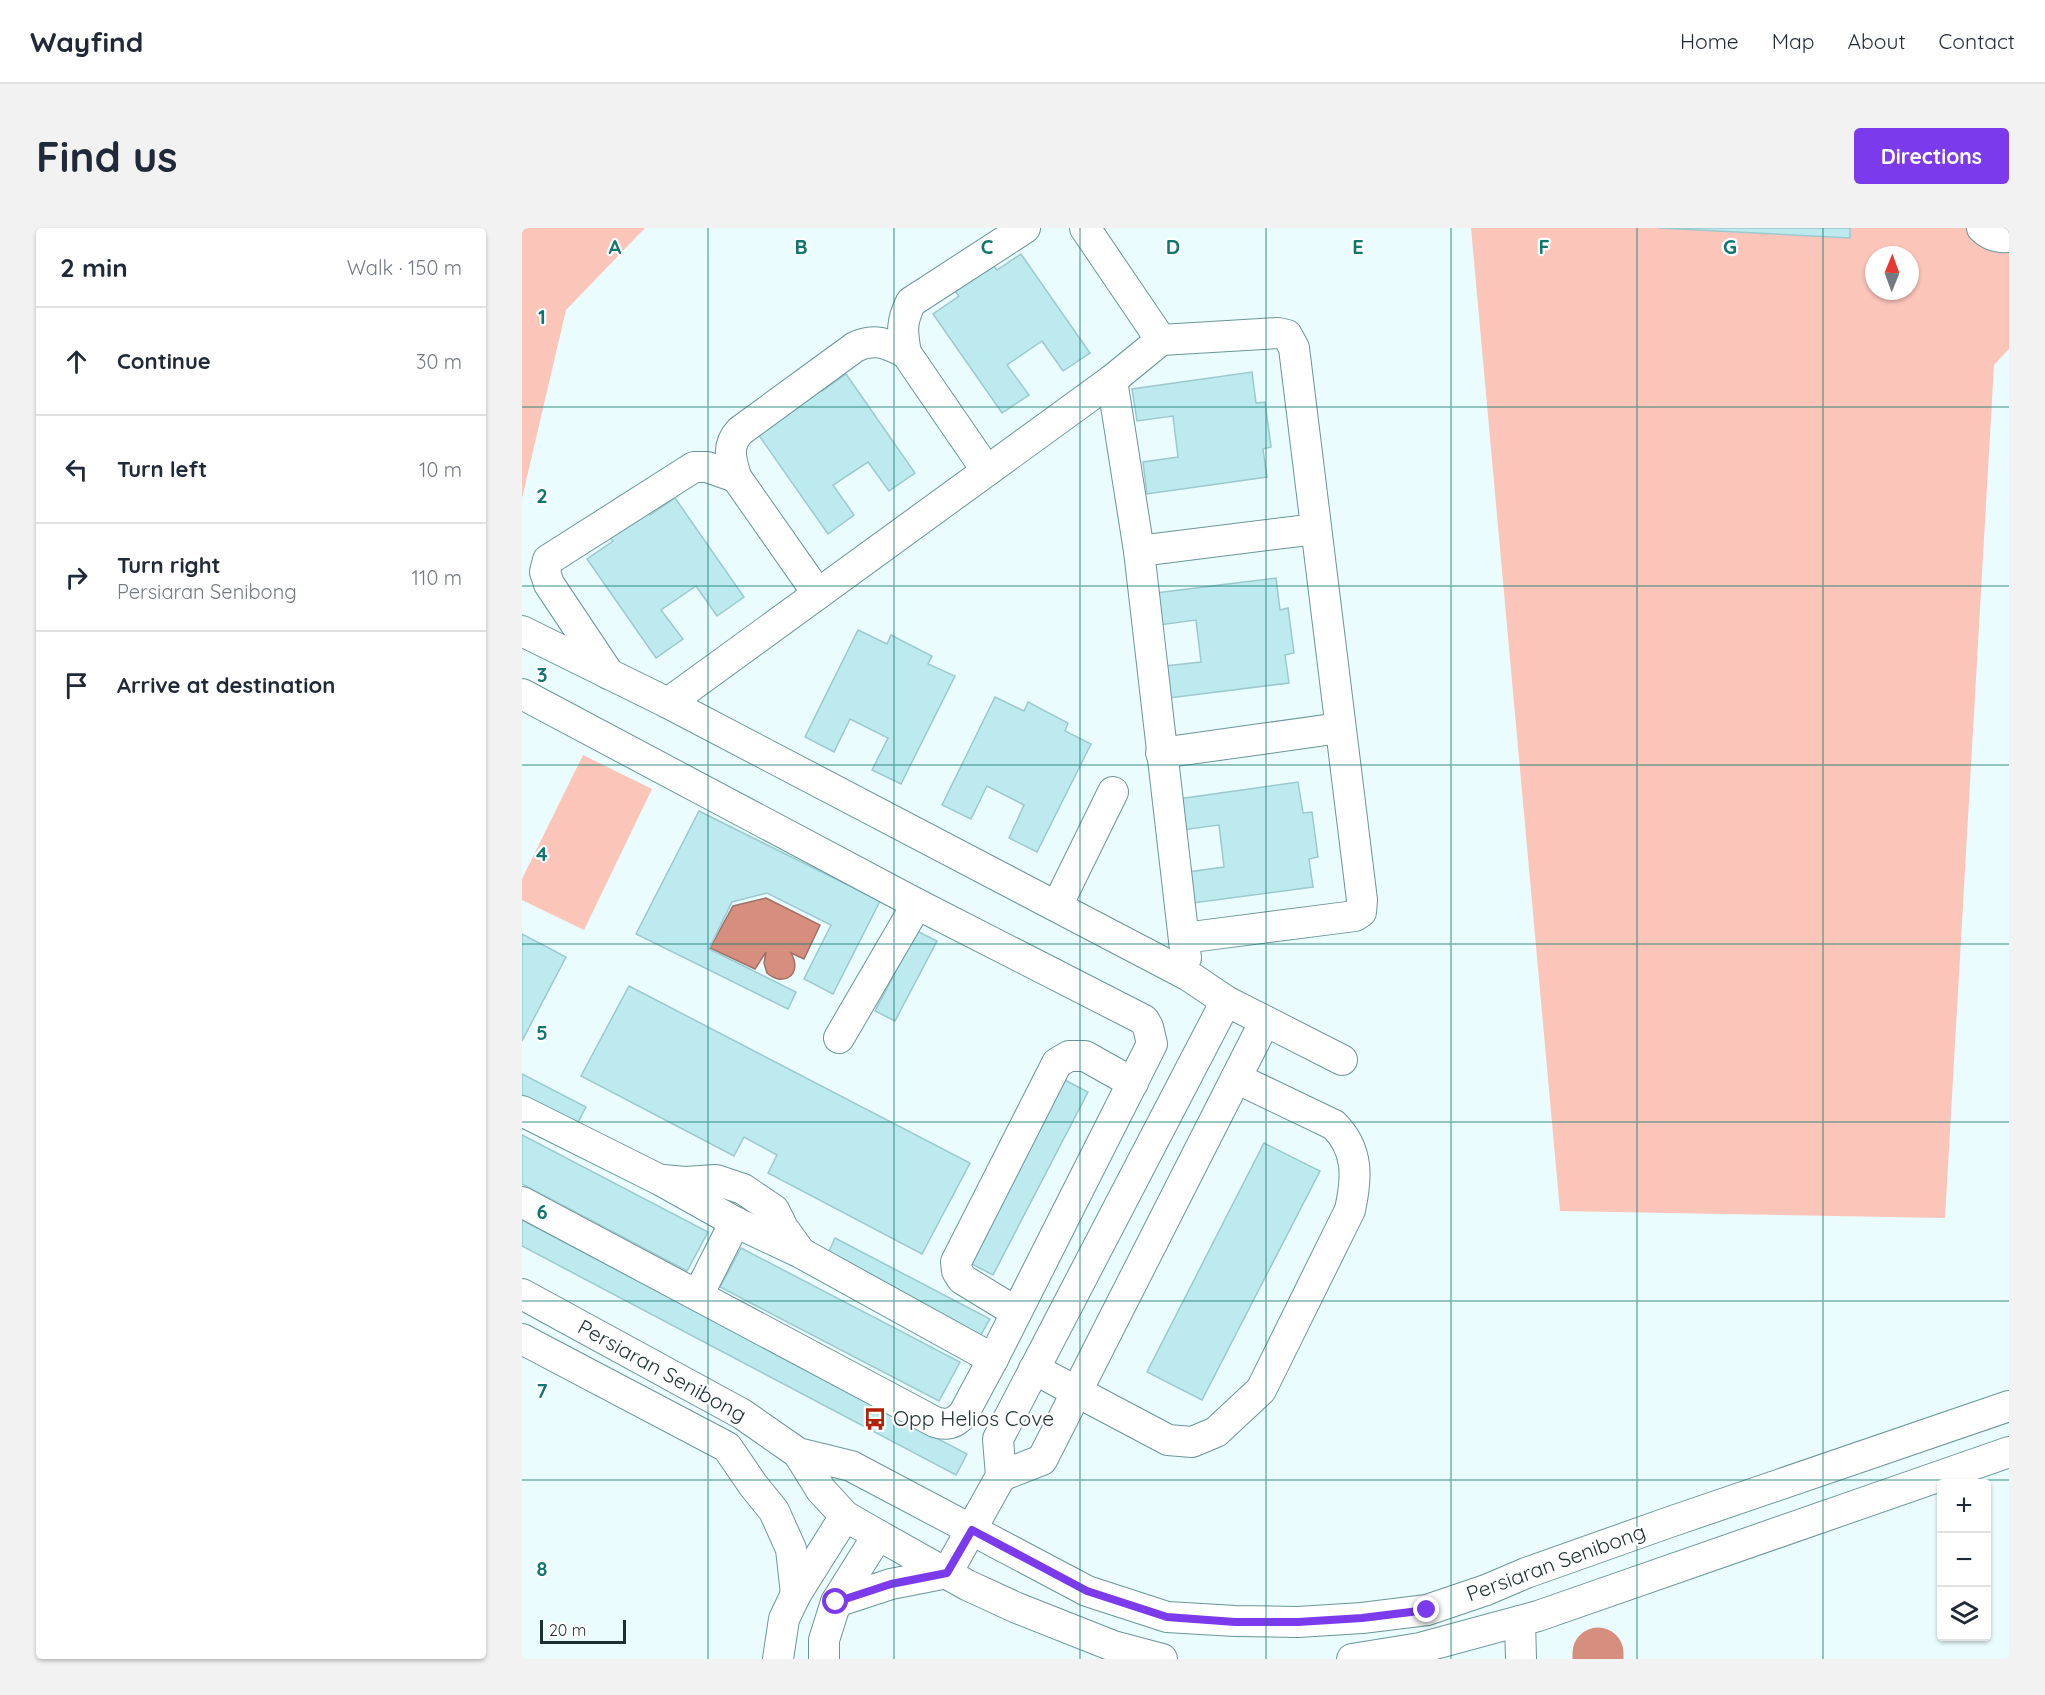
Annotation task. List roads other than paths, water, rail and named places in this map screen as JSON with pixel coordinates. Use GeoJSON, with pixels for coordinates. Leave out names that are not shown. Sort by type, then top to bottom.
{"type":"FeatureCollection","features":[{"type":"Feature","properties":{"kind":"street"},"geometry":{"type":"LineString","coordinates":[[987,471],[906,353],[903,318],[911,302],[1025,228]]}},
{"type":"Feature","properties":{"kind":"street"},"geometry":{"type":"LineString","coordinates":[[1085,228],[1161,340]]}},
{"type":"Feature","properties":{"kind":"street"},"geometry":{"type":"LineString","coordinates":[[1982,228],[1986,232],[2001,237],[2009,237]]}},
{"type":"Feature","properties":{"kind":"street"},"geometry":{"type":"LineString","coordinates":[[668,703],[1112,380],[1161,340],[1278,333],[1287,335],[1293,348],[1362,900],[1361,912],[1355,916],[1184,938]]}},
{"type":"Feature","properties":{"kind":"street"},"geometry":{"type":"LineString","coordinates":[[818,594],[736,477],[730,455],[731,444],[740,431],[749,424],[862,343],[881,342],[906,353]]}},
{"type":"Feature","properties":{"kind":"street"},"geometry":{"type":"LineString","coordinates":[[1112,380],[1139,551],[1188,976]]}},
{"type":"Feature","properties":{"kind":"street"},"geometry":{"type":"LineString","coordinates":[[609,674],[549,584],[545,572],[548,560],[694,466],[707,467],[736,477]]}},
{"type":"Feature","properties":{"kind":"street"},"geometry":{"type":"LineString","coordinates":[[1139,551],[1316,529]]}},
{"type":"Feature","properties":{"kind":"street"},"geometry":{"type":"LineString","coordinates":[[522,631],[668,703],[1057,906],[1188,976],[1226,1001],[1342,1060]]}},
{"type":"Feature","properties":{"kind":"street"},"geometry":{"type":"LineString","coordinates":[[522,694],[1144,1020],[1152,1044],[964,1413],[958,1419],[943,1424],[908,1408],[522,1202]]}},
{"type":"Feature","properties":{"kind":"street"},"geometry":{"type":"LineString","coordinates":[[1161,753],[1340,728]]}},
{"type":"Feature","properties":{"kind":"street"},"geometry":{"type":"LineString","coordinates":[[1057,906],[1113,792]]}},
{"type":"Feature","properties":{"kind":"street"},"geometry":{"type":"LineString","coordinates":[[839,1038],[917,903]]}},
{"type":"Feature","properties":{"kind":"street"},"geometry":{"type":"LineString","coordinates":[[836,1602],[891,1584],[947,1573],[1001,1476],[998,1439],[1226,1001]]}},
{"type":"Feature","properties":{"kind":"street"},"geometry":{"type":"LineString","coordinates":[[1001,1476],[1042,1460],[1265,1021]]}},
{"type":"Feature","properties":{"kind":"street"},"geometry":{"type":"LineString","coordinates":[[1016,1312],[962,1279],[957,1271],[956,1262],[1046,1084],[1057,1064],[1069,1056],[1085,1056],[1133,1083]]}},
{"type":"Feature","properties":{"kind":"street"},"geometry":{"type":"LineString","coordinates":[[1034,1369],[1167,1440],[1192,1442],[1216,1432],[1260,1390],[1350,1210],[1354,1191],[1353,1162],[1346,1137],[1334,1125],[1236,1078]]}},
{"type":"Feature","properties":{"kind":"street"},"geometry":{"type":"LineString","coordinates":[[522,1111],[660,1180],[735,1222],[801,1253],[993,1359]]}},
{"type":"Feature","properties":{"kind":"street"},"geometry":{"type":"LineString","coordinates":[[660,1180],[685,1182],[716,1180],[743,1189],[774,1210],[783,1228],[801,1253]]}},
{"type":"Feature","properties":{"kind":"street"},"geometry":{"type":"LineString","coordinates":[[698,1295],[735,1222]]}},
{"type":"Feature","properties":{"kind":"street","name":"Persiaran Senibong"},"geometry":{"type":"LineString","coordinates":[[522,1294],[742,1414],[798,1453],[851,1466],[1087,1591],[1167,1617],[1277,1622],[1362,1618],[1427,1610],[1667,1523],[2009,1406]]}},
{"type":"Feature","properties":{"kind":"street","name":"Persiaran Senibong"},"geometry":{"type":"LineString","coordinates":[[522,1340],[727,1447]]}},
{"type":"Feature","properties":{"kind":"street"},"geometry":{"type":"LineString","coordinates":[[742,1414],[727,1447],[753,1485],[774,1510],[791,1549],[796,1594]]}},
{"type":"Feature","properties":{"kind":"street","name":"Persiaran Senibong"},"geometry":{"type":"LineString","coordinates":[[1352,1659],[1420,1648],[1529,1618],[2009,1452]]}},
{"type":"Feature","properties":{"kind":"street","name":"Persiaran Senibong"},"geometry":{"type":"LineString","coordinates":[[798,1453],[821,1490],[845,1516],[878,1535],[1017,1608],[1113,1646],[1162,1659]]}},
{"type":"Feature","properties":{"kind":"street"},"geometry":{"type":"LineString","coordinates":[[778,1659],[784,1619],[796,1594],[845,1516]]}},
{"type":"Feature","properties":{"kind":"street"},"geometry":{"type":"LineString","coordinates":[[824,1659],[824,1640],[836,1602],[878,1535]]}},
{"type":"Feature","properties":{"kind":"street"},"geometry":{"type":"LineString","coordinates":[[1521,1659],[1529,1618]]}},
{"type":"Feature","properties":{"kind":"waterway"},"geometry":{"type":"LineString","coordinates":[[1598,1653],[1598,1659]]}},
{"type":"Feature","properties":{"kind":"place","name":"Opp Helios Cove"},"geometry":{"type":"Point","coordinates":[875,1419]}}]}
